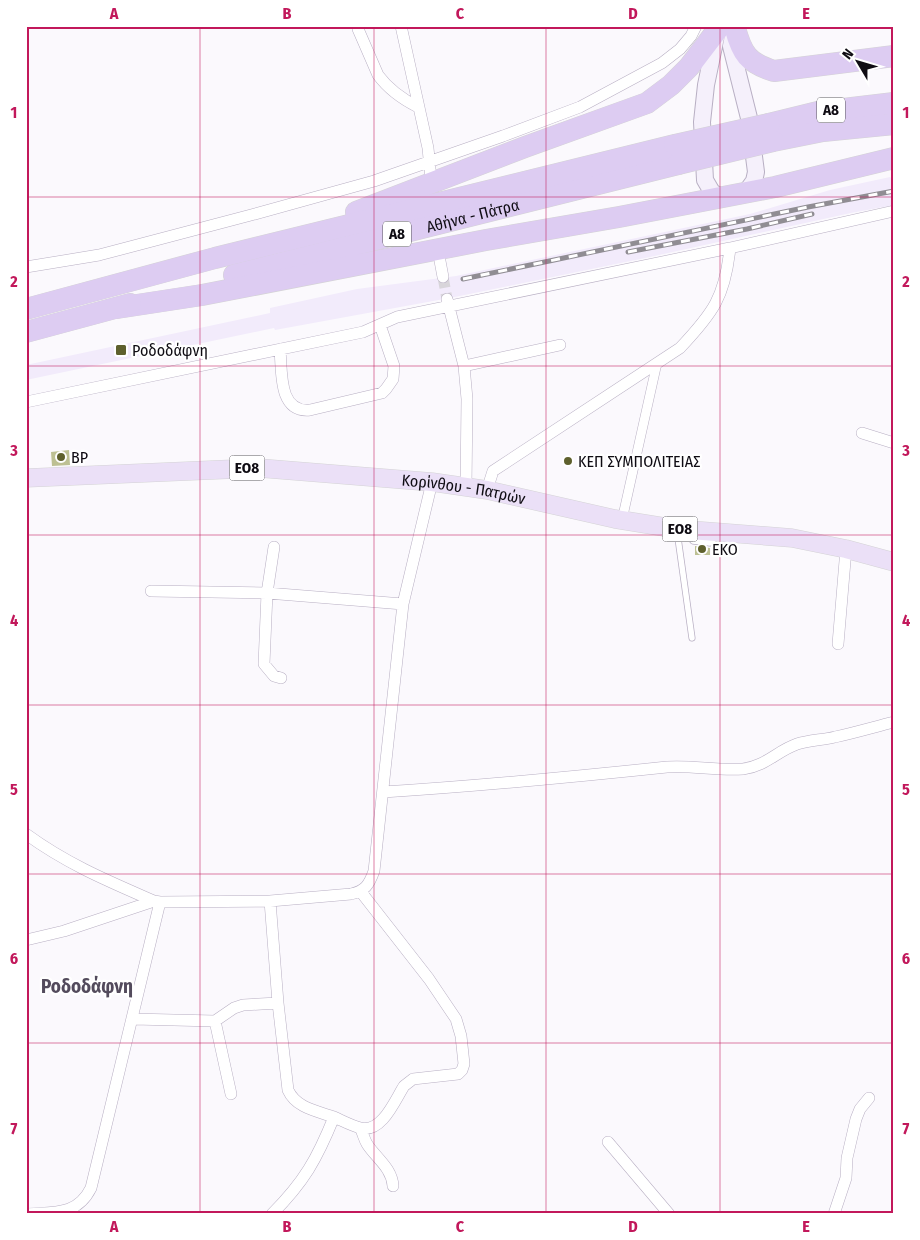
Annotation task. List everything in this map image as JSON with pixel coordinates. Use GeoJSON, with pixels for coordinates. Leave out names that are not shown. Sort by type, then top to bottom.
{"type":"FeatureCollection","features":[{"type":"Feature","properties":{"kind":"highway"},"geometry":{"type":"LineString","coordinates":[[215,258],[363,210],[525,147],[647,103],[671,85],[727,27],[749,59],[760,67],[774,71],[894,56]]}},
{"type":"Feature","properties":{"kind":"highway","name":"Αθήνα - Πάτρα"},"geometry":{"type":"LineString","coordinates":[[771,133],[818,112],[894,103]]}},
{"type":"Feature","properties":{"kind":"highway","name":"Αθήνα - Πάτρα"},"geometry":{"type":"LineString","coordinates":[[26,310],[215,258],[771,133],[823,131],[894,124]]}},
{"type":"Feature","properties":{"kind":"highway","name":"Αθήνα - Πάτρα"},"geometry":{"type":"LineString","coordinates":[[26,332],[677,154]]}},
{"type":"Feature","properties":{"kind":"highway"},"geometry":{"type":"LineString","coordinates":[[117,308],[202,295],[746,192],[894,158]]}},
{"type":"Feature","properties":{"kind":"main road"},"geometry":{"type":"LineString","coordinates":[[727,27],[749,118],[755,166],[754,180],[746,192]]}},
{"type":"Feature","properties":{"kind":"main road"},"geometry":{"type":"LineString","coordinates":[[720,197],[712,192],[705,180],[702,122],[706,86],[727,27]]}},
{"type":"Feature","properties":{"kind":"main road","name":"Κορίνθου - Πατρών"},"geometry":{"type":"LineString","coordinates":[[26,478],[259,468],[432,482],[487,490],[622,520],[681,529],[792,538],[846,549],[894,562]]}},
{"type":"Feature","properties":{"kind":"street"},"geometry":{"type":"LineString","coordinates":[[401,26],[428,148],[431,179]]}},
{"type":"Feature","properties":{"kind":"street"},"geometry":{"type":"LineString","coordinates":[[26,267],[99,254],[242,218],[374,181],[580,108],[662,63],[680,49],[691,36],[696,26]]}},
{"type":"Feature","properties":{"kind":"street"},"geometry":{"type":"LineString","coordinates":[[358,29],[378,75],[401,98],[418,107]]}},
{"type":"Feature","properties":{"kind":"street"},"geometry":{"type":"LineString","coordinates":[[26,402],[363,332],[397,317],[448,303],[730,248],[894,211]]}},
{"type":"Feature","properties":{"kind":"street"},"geometry":{"type":"LineString","coordinates":[[487,490],[493,471],[680,348],[718,302],[724,286],[730,248]]}},
{"type":"Feature","properties":{"kind":"street"},"geometry":{"type":"LineString","coordinates":[[440,261],[443,277]]}},
{"type":"Feature","properties":{"kind":"street"},"geometry":{"type":"LineString","coordinates":[[448,303],[464,366],[467,400],[466,488]]}},
{"type":"Feature","properties":{"kind":"street"},"geometry":{"type":"LineString","coordinates":[[280,349],[286,398],[294,408],[304,411],[375,395],[391,384],[395,372],[380,325]]}},
{"type":"Feature","properties":{"kind":"street"},"geometry":{"type":"LineString","coordinates":[[464,366],[560,345]]}},
{"type":"Feature","properties":{"kind":"street"},"geometry":{"type":"LineString","coordinates":[[622,520],[657,363]]}},
{"type":"Feature","properties":{"kind":"street"},"geometry":{"type":"LineString","coordinates":[[862,433],[894,443]]}},
{"type":"Feature","properties":{"kind":"street"},"geometry":{"type":"LineString","coordinates":[[26,940],[64,931],[157,902],[270,901],[351,894],[361,892],[369,884],[374,871],[403,604],[432,482]]}},
{"type":"Feature","properties":{"kind":"street"},"geometry":{"type":"LineString","coordinates":[[274,547],[267,592],[264,664],[274,676],[281,678]]}},
{"type":"Feature","properties":{"kind":"street"},"geometry":{"type":"LineString","coordinates":[[838,644],[846,549]]}},
{"type":"Feature","properties":{"kind":"street"},"geometry":{"type":"LineString","coordinates":[[151,591],[267,592],[403,604]]}},
{"type":"Feature","properties":{"kind":"street"},"geometry":{"type":"LineString","coordinates":[[383,792],[451,788],[517,780],[540,781],[669,767],[714,770],[743,769],[757,766],[799,743],[833,738],[894,722]]}},
{"type":"Feature","properties":{"kind":"street"},"geometry":{"type":"LineString","coordinates":[[26,834],[64,859],[89,872],[157,902]]}},
{"type":"Feature","properties":{"kind":"street"},"geometry":{"type":"LineString","coordinates":[[270,901],[278,1003],[290,1095],[296,1102],[306,1108],[360,1128],[374,1127],[380,1123],[408,1082],[413,1079],[458,1074],[464,1064],[461,1036],[456,1019],[429,980],[361,892]]}},
{"type":"Feature","properties":{"kind":"street"},"geometry":{"type":"LineString","coordinates":[[26,1214],[57,1212],[76,1208],[86,1198],[92,1188],[133,1019],[157,902]]}},
{"type":"Feature","properties":{"kind":"street"},"geometry":{"type":"LineString","coordinates":[[133,1019],[214,1021],[234,1008],[243,1005],[278,1003]]}},
{"type":"Feature","properties":{"kind":"street"},"geometry":{"type":"LineString","coordinates":[[214,1021],[231,1094]]}},
{"type":"Feature","properties":{"kind":"street"},"geometry":{"type":"LineString","coordinates":[[834,1214],[846,1178],[847,1158],[856,1119],[860,1109],[869,1098]]}},
{"type":"Feature","properties":{"kind":"street"},"geometry":{"type":"LineString","coordinates":[[272,1214],[291,1195],[309,1171],[321,1150],[334,1117]]}},
{"type":"Feature","properties":{"kind":"street"},"geometry":{"type":"LineString","coordinates":[[360,1128],[367,1143],[388,1170],[394,1186]]}},
{"type":"Feature","properties":{"kind":"street"},"geometry":{"type":"LineString","coordinates":[[608,1142],[669,1214]]}},
{"type":"Feature","properties":{"kind":"lane"},"geometry":{"type":"LineString","coordinates":[[681,529],[692,638]]}},
{"type":"Feature","properties":{"kind":"shaded area"},"geometry":{"type":"Polygon","coordinates":[[[890,177],[894,181],[894,205],[455,297],[275,330],[274,328],[26,380],[26,365],[270,313],[270,308],[357,289],[456,276],[750,214],[830,190],[890,177]]]}},
{"type":"Feature","properties":{"kind":"building"},"geometry":{"type":"Polygon","coordinates":[[[69,450],[70,465],[52,466],[51,452],[69,450]]]}},
{"type":"Feature","properties":{"kind":"building"},"geometry":{"type":"Polygon","coordinates":[[[695,546],[710,548],[710,555],[695,555],[695,546]]]}},
{"type":"Feature","properties":{"kind":"tunnel"},"geometry":{"type":"LineString","coordinates":[[443,277],[447,299]]}},
{"type":"Feature","properties":{"kind":"railway"},"geometry":{"type":"LineString","coordinates":[[463,279],[808,207],[894,191]]}},
{"type":"Feature","properties":{"kind":"railway"},"geometry":{"type":"LineString","coordinates":[[628,252],[747,229],[812,214]]}},
{"type":"Feature","properties":{"kind":"place","name":"Ροδοδάφνη"},"geometry":{"type":"Point","coordinates":[121,350]}},
{"type":"Feature","properties":{"kind":"place","name":"BP"},"geometry":{"type":"Point","coordinates":[61,457]}},
{"type":"Feature","properties":{"kind":"place","name":"ΚΕΠ ΣΥΜΠΟΛΙΤΕΙΑΣ"},"geometry":{"type":"Point","coordinates":[568,461]}},
{"type":"Feature","properties":{"kind":"place","name":"EKO"},"geometry":{"type":"Point","coordinates":[702,549]}},
{"type":"Feature","properties":{"kind":"district","name":"Ροδοδάφνη"},"geometry":{"type":"Point","coordinates":[87,986]}}]}
